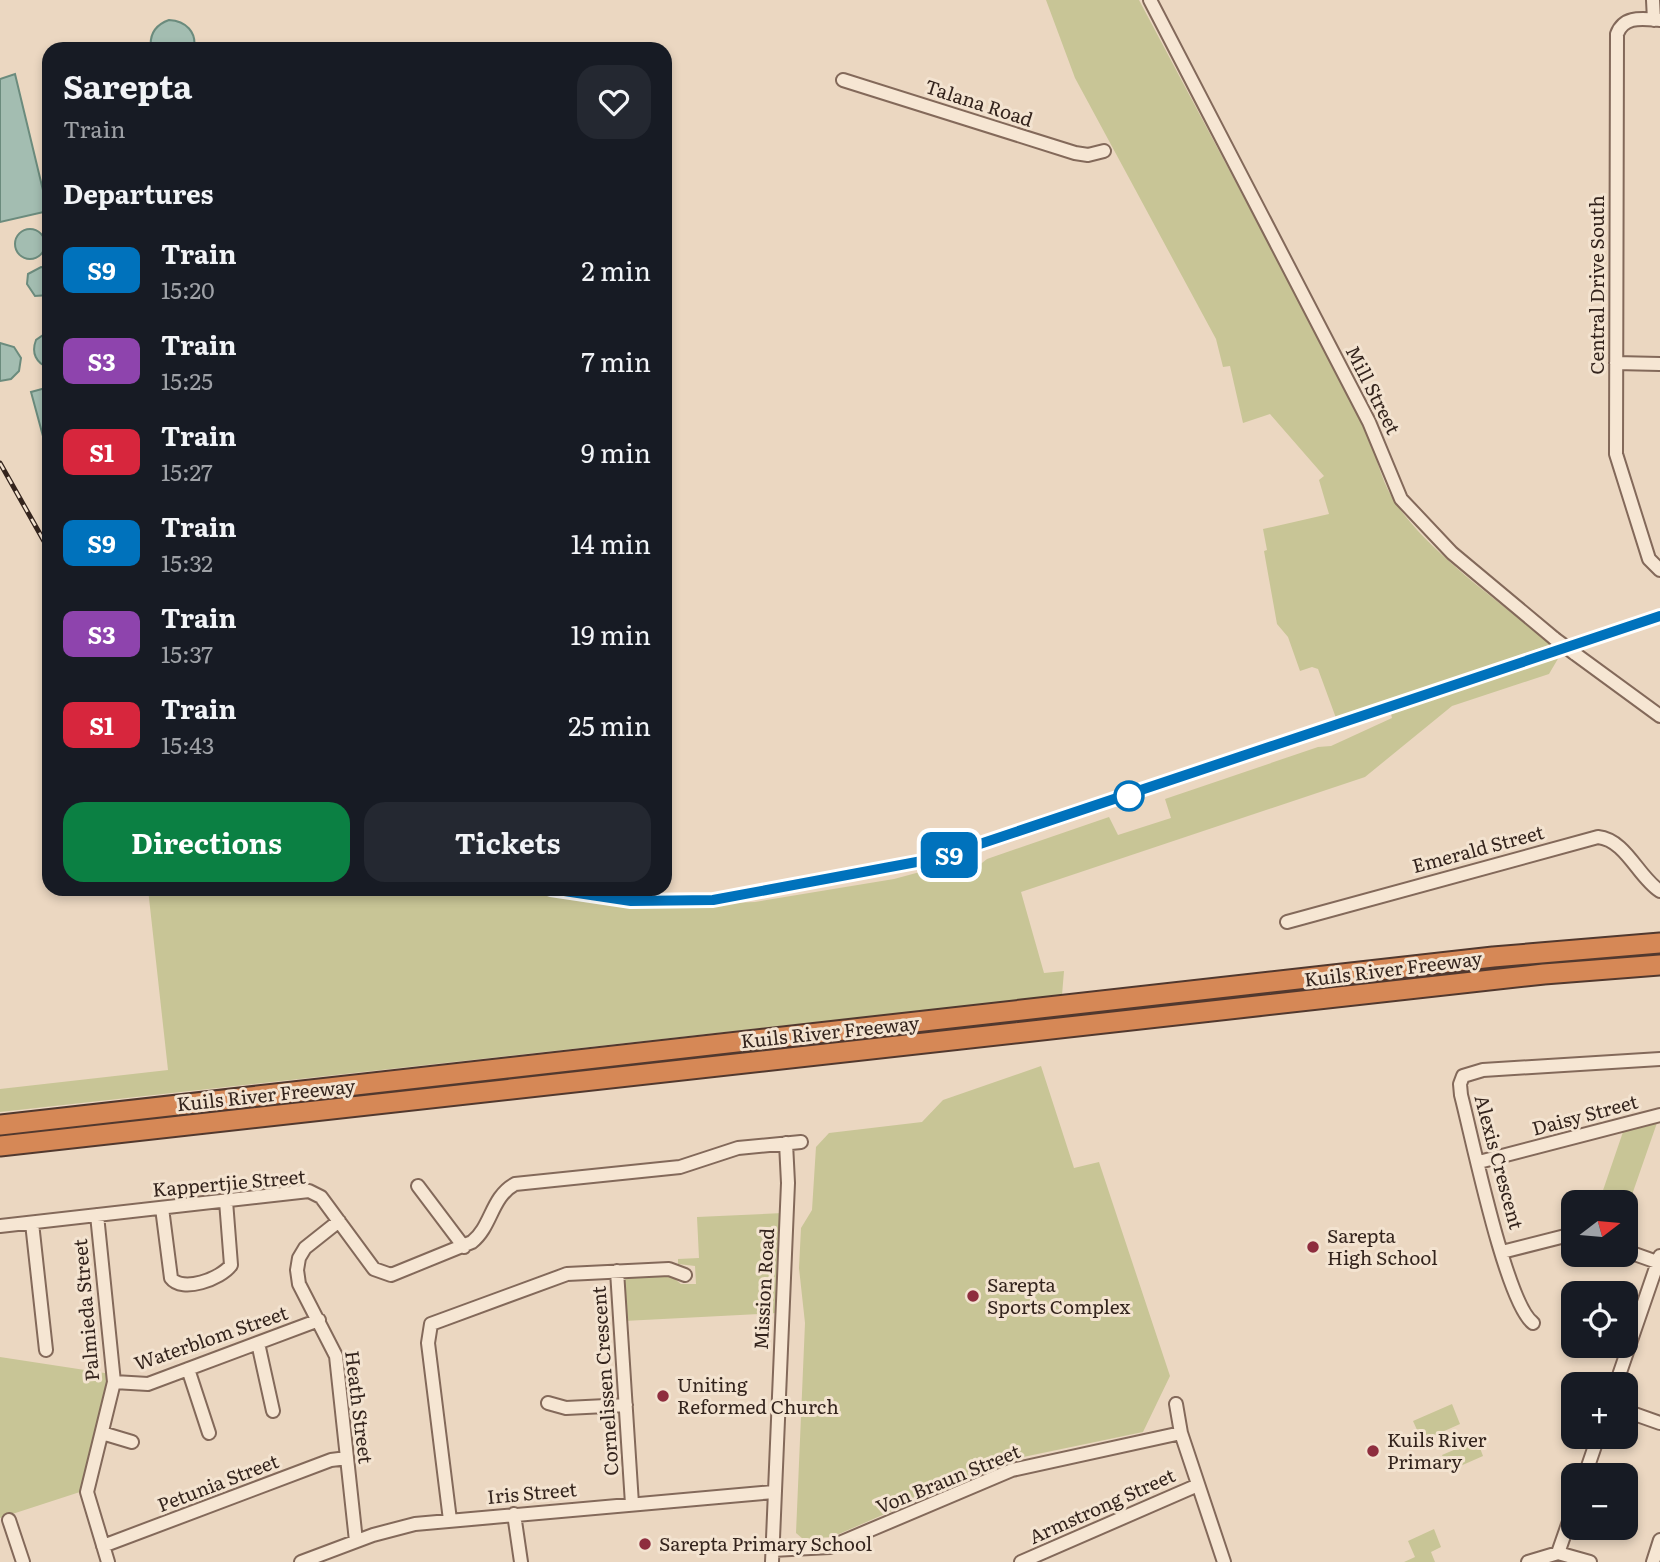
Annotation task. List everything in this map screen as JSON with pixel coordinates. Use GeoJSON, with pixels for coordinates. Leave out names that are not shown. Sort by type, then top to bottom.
{"type":"FeatureCollection","features":[{"type":"Feature","properties":{"kind":"highway","name":"Kuils River Freeway"},"geometry":{"type":"LineString","coordinates":[[0,1125],[1493,957],[1660,943]]}},
{"type":"Feature","properties":{"kind":"highway","name":"Kuils River Freeway"},"geometry":{"type":"LineString","coordinates":[[0,1146],[1544,974],[1660,965]]}},
{"type":"Feature","properties":{"kind":"street","name":"Mill Street"},"geometry":{"type":"LineString","coordinates":[[1150,0],[1369,422],[1401,499],[1460,560],[1555,639],[1660,716]]}},
{"type":"Feature","properties":{"kind":"street"},"geometry":{"type":"LineString","coordinates":[[1653,0],[1657,20]]}},
{"type":"Feature","properties":{"kind":"street","name":"Central Drive South"},"geometry":{"type":"LineString","coordinates":[[1657,20],[1629,20],[1620,25],[1616,33],[1616,462],[1649,559],[1660,570]]}},
{"type":"Feature","properties":{"kind":"street","name":"Talana Road"},"geometry":{"type":"LineString","coordinates":[[843,80],[1076,153],[1087,155],[1104,151]]}},
{"type":"Feature","properties":{"kind":"street"},"geometry":{"type":"LineString","coordinates":[[1616,363],[1660,364]]}},
{"type":"Feature","properties":{"kind":"street","name":"Emerald Street"},"geometry":{"type":"LineString","coordinates":[[1287,922],[1598,837],[1615,844],[1649,884],[1660,891]]}},
{"type":"Feature","properties":{"kind":"street","name":"Alexis Crescent"},"geometry":{"type":"LineString","coordinates":[[1533,1323],[1516,1299],[1502,1252],[1460,1083],[1463,1076],[1470,1072],[1660,1059]]}},
{"type":"Feature","properties":{"kind":"street","name":"Daisy Street"},"geometry":{"type":"LineString","coordinates":[[1479,1162],[1660,1115]]}},
{"type":"Feature","properties":{"kind":"street","name":"Kappertjie Street"},"geometry":{"type":"LineString","coordinates":[[0,1226],[309,1191],[320,1197],[374,1269],[384,1274],[395,1274],[464,1247],[480,1234],[497,1199],[515,1184],[680,1167],[738,1148],[801,1142]]}},
{"type":"Feature","properties":{"kind":"street","name":"Mission Road"},"geometry":{"type":"LineString","coordinates":[[772,1556],[788,1183],[786,1143]]}},
{"type":"Feature","properties":{"kind":"street"},"geometry":{"type":"LineString","coordinates":[[418,1186],[464,1247]]}},
{"type":"Feature","properties":{"kind":"street"},"geometry":{"type":"LineString","coordinates":[[162,1208],[171,1279],[176,1284],[185,1286],[225,1272],[231,1265],[226,1201]]}},
{"type":"Feature","properties":{"kind":"street","name":"Palmieda Street"},"geometry":{"type":"LineString","coordinates":[[97,1215],[114,1382],[87,1492],[108,1562]]}},
{"type":"Feature","properties":{"kind":"street","name":"Heath Street"},"geometry":{"type":"LineString","coordinates":[[339,1221],[305,1248],[299,1258],[299,1284],[336,1356],[356,1541]]}},
{"type":"Feature","properties":{"kind":"street"},"geometry":{"type":"LineString","coordinates":[[32,1223],[46,1350]]}},
{"type":"Feature","properties":{"kind":"street"},"geometry":{"type":"LineString","coordinates":[[1502,1252],[1561,1237]]}},
{"type":"Feature","properties":{"kind":"street"},"geometry":{"type":"LineString","coordinates":[[1620,1372],[1659,1260],[1638,1254]]}},
{"type":"Feature","properties":{"kind":"street"},"geometry":{"type":"LineString","coordinates":[[617,1271],[670,1269],[685,1275]]}},
{"type":"Feature","properties":{"kind":"street","name":"Cornelissen Crescent"},"geometry":{"type":"LineString","coordinates":[[450,1520],[428,1343],[431,1324],[561,1275],[617,1271],[632,1504]]}},
{"type":"Feature","properties":{"kind":"street","name":"Waterblom Street"},"geometry":{"type":"LineString","coordinates":[[114,1382],[144,1385],[318,1320]]}},
{"type":"Feature","properties":{"kind":"street"},"geometry":{"type":"LineString","coordinates":[[258,1343],[273,1411]]}},
{"type":"Feature","properties":{"kind":"street"},"geometry":{"type":"LineString","coordinates":[[188,1369],[209,1433]]}},
{"type":"Feature","properties":{"kind":"street"},"geometry":{"type":"LineString","coordinates":[[548,1403],[565,1408],[626,1405]]}},
{"type":"Feature","properties":{"kind":"street"},"geometry":{"type":"LineString","coordinates":[[1177,1404],[1181,1433],[1224,1562]]}},
{"type":"Feature","properties":{"kind":"street"},"geometry":{"type":"LineString","coordinates":[[1638,1415],[1660,1423]]}},
{"type":"Feature","properties":{"kind":"street"},"geometry":{"type":"LineString","coordinates":[[102,1433],[132,1442]]}},
{"type":"Feature","properties":{"kind":"street","name":"Von Braun Street"},"geometry":{"type":"LineString","coordinates":[[772,1556],[836,1546],[1012,1470],[1181,1433]]}},
{"type":"Feature","properties":{"kind":"street","name":"Petunia Street"},"geometry":{"type":"LineString","coordinates":[[103,1546],[331,1460],[347,1458]]}},
{"type":"Feature","properties":{"kind":"street","name":"Armstrong Street"},"geometry":{"type":"LineString","coordinates":[[1021,1562],[1198,1485]]}},
{"type":"Feature","properties":{"kind":"street","name":"Iris Street"},"geometry":{"type":"LineString","coordinates":[[301,1562],[403,1527],[450,1520],[774,1492]]}},
{"type":"Feature","properties":{"kind":"street"},"geometry":{"type":"LineString","coordinates":[[514,1514],[521,1562]]}},
{"type":"Feature","properties":{"kind":"street"},"geometry":{"type":"LineString","coordinates":[[9,1520],[23,1562]]}},
{"type":"Feature","properties":{"kind":"street"},"geometry":{"type":"LineString","coordinates":[[1558,1553],[1563,1540]]}},
{"type":"Feature","properties":{"kind":"street"},"geometry":{"type":"LineString","coordinates":[[1653,1562],[1660,1540]]}},
{"type":"Feature","properties":{"kind":"street"},"geometry":{"type":"LineString","coordinates":[[1528,1562],[1558,1553],[1590,1562]]}},
{"type":"Feature","properties":{"kind":"shaded area"},"geometry":{"type":"Polygon","coordinates":[[[1046,0],[1139,0],[1366,428],[1393,499],[1407,518],[1445,557],[1552,644],[1336,718],[1318,669],[1312,667],[1300,671],[1288,637],[1277,624],[1264,551],[1267,550],[1263,529],[1329,514],[1319,480],[1324,476],[1270,414],[1243,423],[1230,366],[1223,367],[1216,339],[1075,78],[1046,0]]]}},
{"type":"Feature","properties":{"kind":"shaded area"},"geometry":{"type":"Polygon","coordinates":[[[169,20],[185,25],[192,33],[194,42],[151,42],[154,31],[169,20]]]}},
{"type":"Feature","properties":{"kind":"shaded area"},"geometry":{"type":"Polygon","coordinates":[[[15,74],[42,186],[42,212],[0,222],[0,79],[15,74]]]}},
{"type":"Feature","properties":{"kind":"shaded area"},"geometry":{"type":"Polygon","coordinates":[[[30,229],[41,233],[41,255],[30,259],[19,255],[15,244],[19,233],[30,229]]]}},
{"type":"Feature","properties":{"kind":"shaded area"},"geometry":{"type":"Polygon","coordinates":[[[42,267],[42,296],[35,296],[27,284],[28,274],[42,267]]]}},
{"type":"Feature","properties":{"kind":"shaded area"},"geometry":{"type":"Polygon","coordinates":[[[42,336],[42,363],[34,353],[36,340],[42,336]]]}},
{"type":"Feature","properties":{"kind":"shaded area"},"geometry":{"type":"Polygon","coordinates":[[[0,343],[14,347],[21,358],[19,371],[11,379],[0,381],[0,343]]]}},
{"type":"Feature","properties":{"kind":"shaded area"},"geometry":{"type":"Polygon","coordinates":[[[42,389],[42,433],[31,392],[42,389]]]}},
{"type":"Feature","properties":{"kind":"shaded area"},"geometry":{"type":"Polygon","coordinates":[[[1556,653],[1559,657],[1549,674],[1452,706],[1365,777],[1021,892],[1044,973],[1064,971],[1062,995],[0,1112],[0,1089],[168,1070],[149,896],[575,896],[685,905],[755,902],[894,879],[957,862],[978,866],[987,859],[1109,817],[1118,835],[1171,818],[1165,799],[1318,747],[1331,746],[1392,718],[1390,710],[1556,653]]]}},
{"type":"Feature","properties":{"kind":"shaded area","name":"Sarepta Sports Complex"},"geometry":{"type":"Polygon","coordinates":[[[1041,1066],[1074,1168],[1099,1162],[1170,1376],[1143,1432],[1009,1460],[832,1537],[803,1539],[796,1533],[805,1323],[799,1268],[801,1228],[812,1210],[816,1147],[829,1133],[922,1122],[943,1100],[1041,1066]]]}},
{"type":"Feature","properties":{"kind":"shaded area"},"geometry":{"type":"Polygon","coordinates":[[[1658,1120],[1634,1190],[1603,1190],[1624,1129],[1658,1120]]]}},
{"type":"Feature","properties":{"kind":"shaded area"},"geometry":{"type":"Polygon","coordinates":[[[783,1213],[777,1313],[624,1321],[623,1282],[627,1277],[667,1273],[681,1284],[696,1284],[695,1266],[678,1264],[678,1259],[699,1258],[697,1217],[783,1213]]]}},
{"type":"Feature","properties":{"kind":"shaded area"},"geometry":{"type":"Polygon","coordinates":[[[0,1357],[111,1374],[83,1491],[0,1518],[0,1357]]]}},
{"type":"Feature","properties":{"kind":"shaded area"},"geometry":{"type":"Polygon","coordinates":[[[1452,1404],[1460,1424],[1422,1441],[1413,1421],[1452,1404]]]}},
{"type":"Feature","properties":{"kind":"shaded area"},"geometry":{"type":"Polygon","coordinates":[[[1477,1440],[1483,1456],[1449,1471],[1442,1455],[1477,1440]]]}},
{"type":"Feature","properties":{"kind":"shaded area"},"geometry":{"type":"Polygon","coordinates":[[[1434,1529],[1441,1547],[1431,1552],[1435,1562],[1404,1562],[1415,1557],[1408,1541],[1434,1529]]]}},
{"type":"Feature","properties":{"kind":"railway"},"geometry":{"type":"LineString","coordinates":[[0,463],[42,538]]}},
{"type":"Feature","properties":{"kind":"railway"},"geometry":{"type":"LineString","coordinates":[[602,896],[631,900],[713,900],[938,858],[1660,616]]}},
{"type":"Feature","properties":{"kind":"train","name":"S9"},"geometry":{"type":"LineString","coordinates":[[594,896],[631,901],[713,900],[850,877],[938,858],[1660,616]]}},
{"type":"Feature","properties":{"kind":"place","name":"Sarepta High School"},"geometry":{"type":"Point","coordinates":[1313,1247]}},
{"type":"Feature","properties":{"kind":"place","name":"Sarepta Sports Complex"},"geometry":{"type":"Point","coordinates":[973,1296]}},
{"type":"Feature","properties":{"kind":"place","name":"Uniting Reformed Church"},"geometry":{"type":"Point","coordinates":[663,1396]}},
{"type":"Feature","properties":{"kind":"place","name":"Kuils River Primary"},"geometry":{"type":"Point","coordinates":[1373,1451]}},
{"type":"Feature","properties":{"kind":"place","name":"Sarepta Primary School"},"geometry":{"type":"Point","coordinates":[645,1544]}}]}
